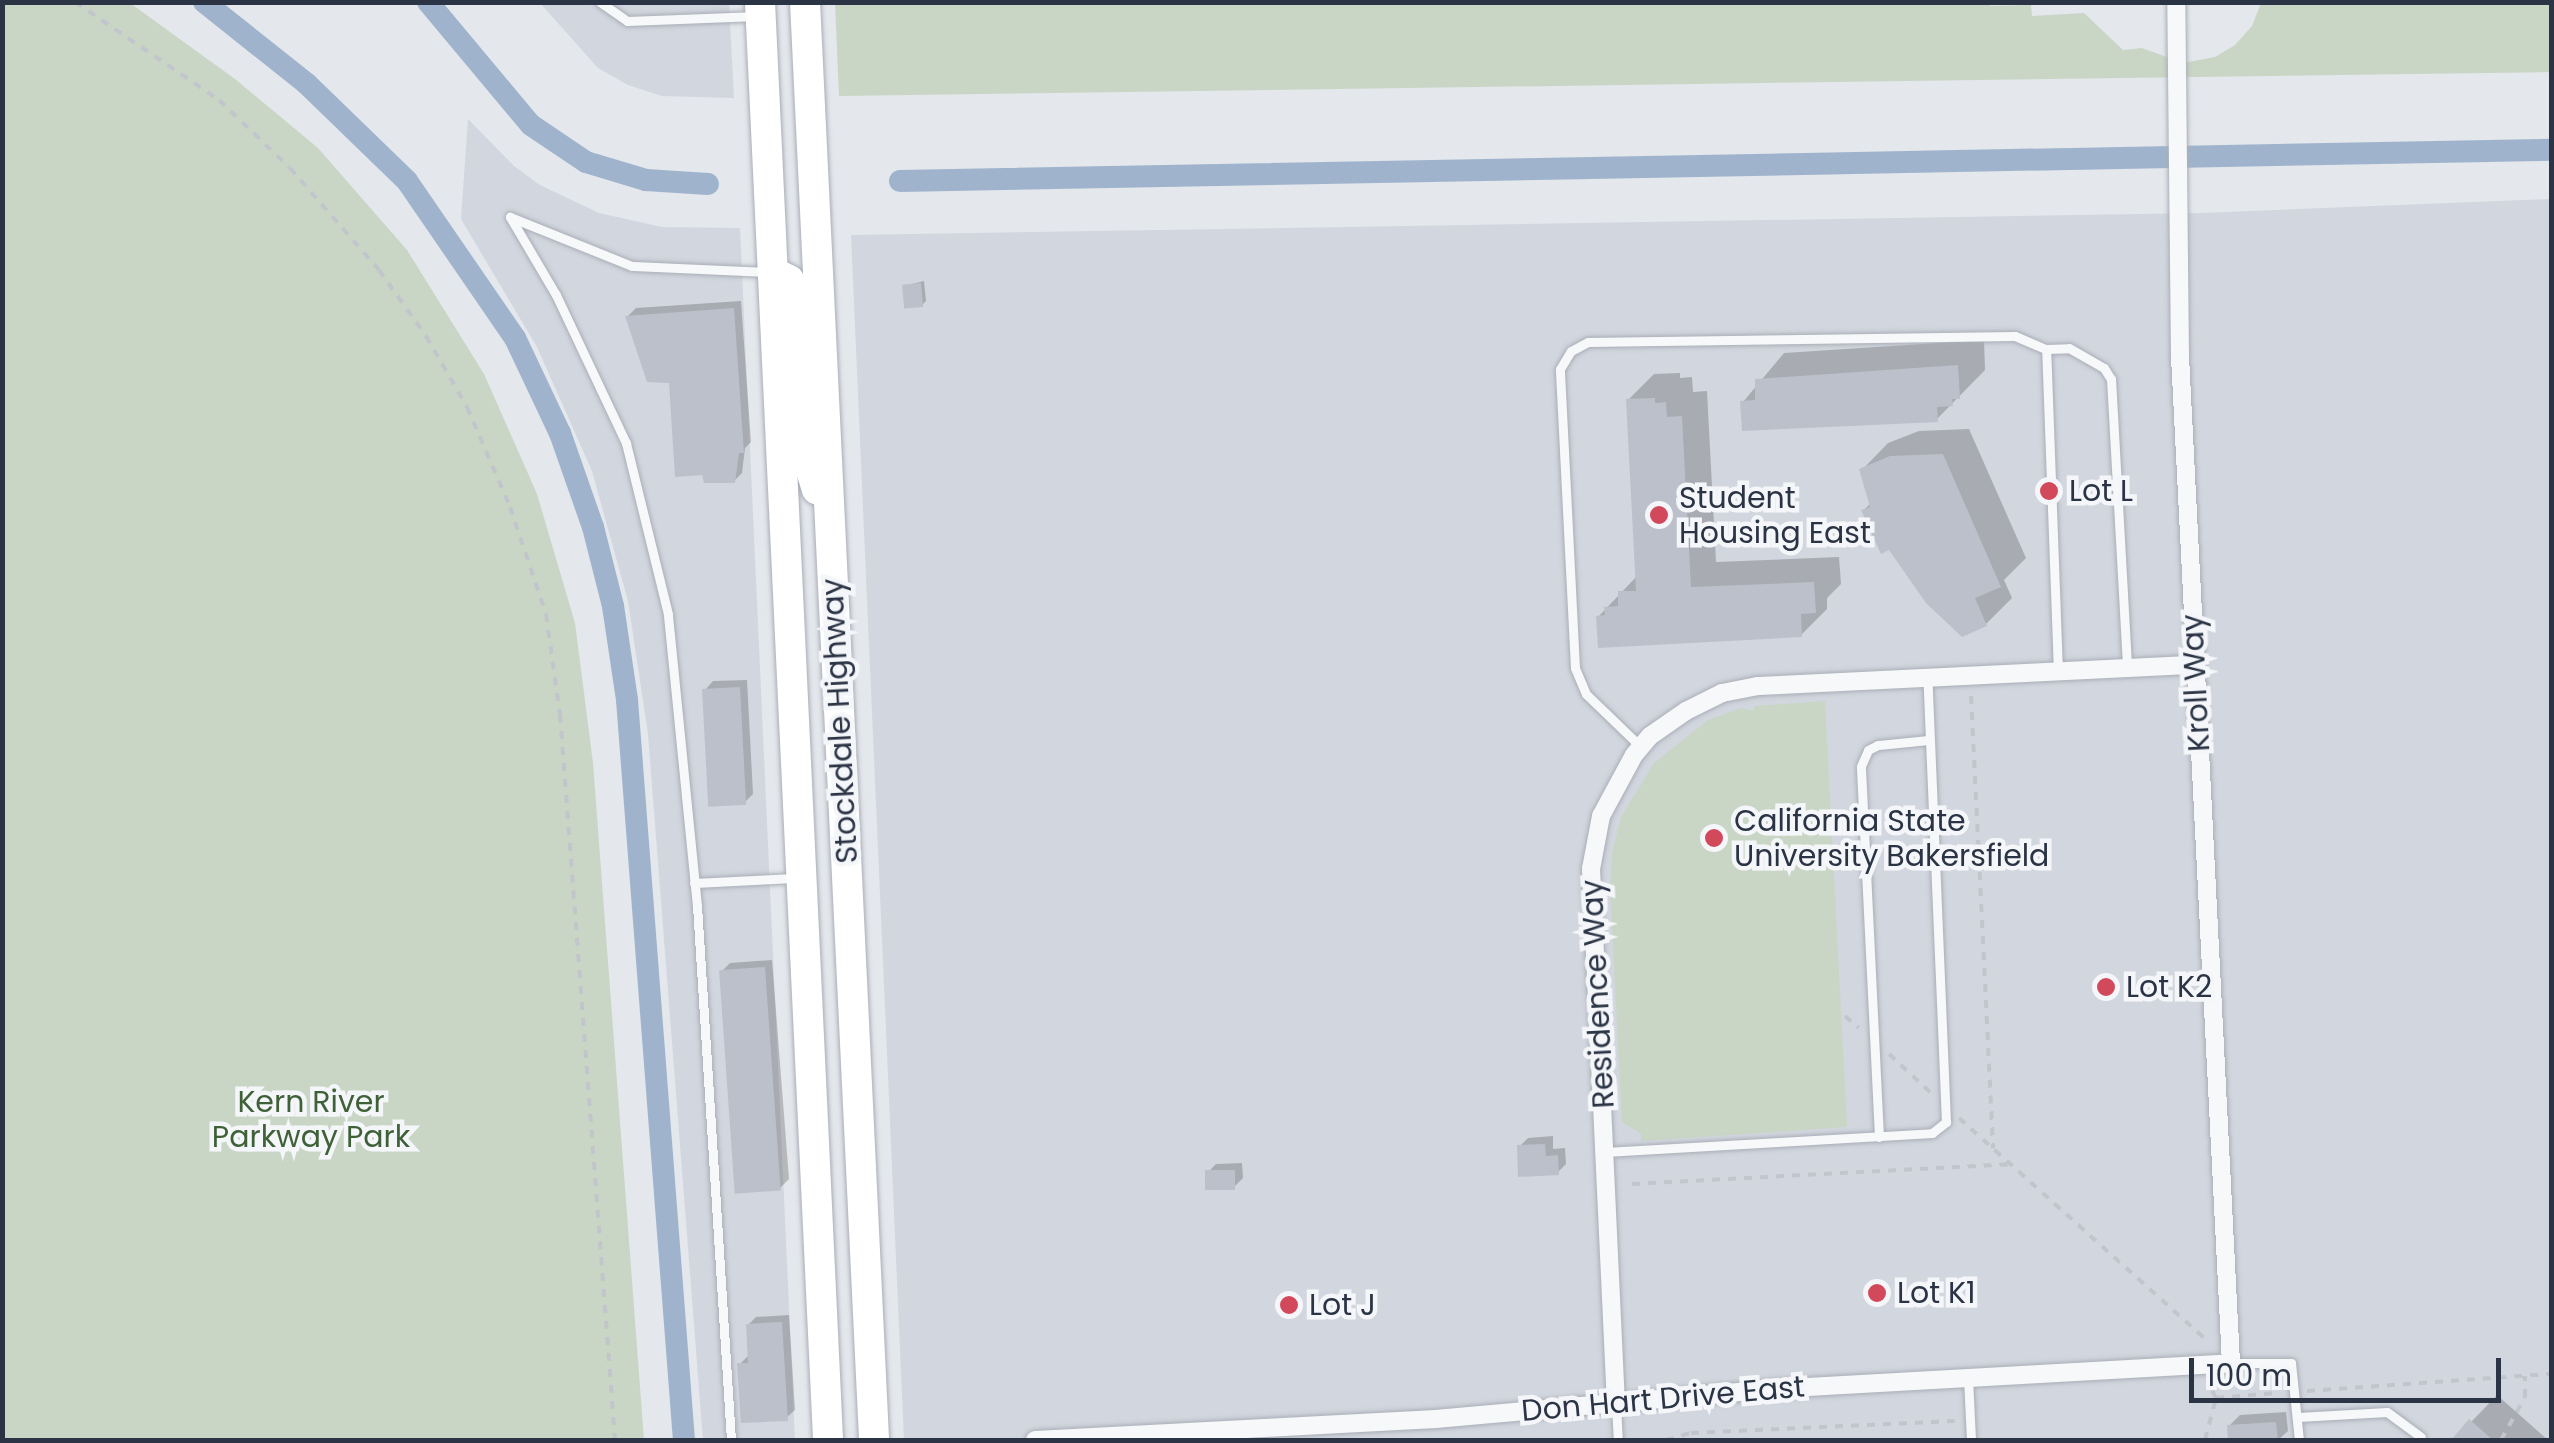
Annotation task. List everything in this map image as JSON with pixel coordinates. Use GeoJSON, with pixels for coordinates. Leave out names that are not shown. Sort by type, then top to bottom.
{"type":"FeatureCollection","features":[{"type":"Feature","properties":{"kind":"main road","name":"Stockdale Highway"},"geometry":{"type":"LineString","coordinates":[[805,2],[874,1440]]}},
{"type":"Feature","properties":{"kind":"main road","name":"Stockdale Highway"},"geometry":{"type":"LineString","coordinates":[[760,9],[828,1440]]}},
{"type":"Feature","properties":{"kind":"main road"},"geometry":{"type":"LineString","coordinates":[[772,272],[788,280],[797,300],[806,454],[813,482],[830,514]]}},
{"type":"Feature","properties":{"kind":"street","name":"Kroll Way"},"geometry":{"type":"LineString","coordinates":[[2176,2],[2180,357],[2231,1363]]}},
{"type":"Feature","properties":{"kind":"street","name":"Residence Way"},"geometry":{"type":"LineString","coordinates":[[1616,1405],[1591,869],[1601,816],[1641,747],[1666,723],[1722,694],[1758,686],[2196,665]]}},
{"type":"Feature","properties":{"kind":"street","name":"Don Hart Drive East"},"geometry":{"type":"LineString","coordinates":[[1036,1440],[1616,1405],[1968,1376],[2231,1363]]}},
{"type":"Feature","properties":{"kind":"lane"},"geometry":{"type":"LineString","coordinates":[[601,3],[627,22],[760,9]]}},
{"type":"Feature","properties":{"kind":"lane"},"geometry":{"type":"LineString","coordinates":[[731,1440],[694,883],[668,614],[626,443],[556,295],[510,218],[632,266],[772,272]]}},
{"type":"Feature","properties":{"kind":"lane"},"geometry":{"type":"LineString","coordinates":[[1641,747],[1586,694],[1575,668],[1560,369],[1572,351],[1588,342],[2015,336],[2046,349],[2069,348],[2082,354],[2104,368],[2111,380],[2126,670]]}},
{"type":"Feature","properties":{"kind":"lane"},"geometry":{"type":"LineString","coordinates":[[2046,349],[2058,672]]}},
{"type":"Feature","properties":{"kind":"lane"},"geometry":{"type":"LineString","coordinates":[[1606,1152],[1879,1138],[1940,1130],[1947,1108],[1927,677]]}},
{"type":"Feature","properties":{"kind":"lane"},"geometry":{"type":"LineString","coordinates":[[1879,1138],[1861,766],[1868,750],[1878,745],[1929,740]]}},
{"type":"Feature","properties":{"kind":"lane"},"geometry":{"type":"LineString","coordinates":[[694,883],[802,877]]}},
{"type":"Feature","properties":{"kind":"lane"},"geometry":{"type":"LineString","coordinates":[[2231,1363],[2291,1363],[2299,1440]]}},
{"type":"Feature","properties":{"kind":"lane"},"geometry":{"type":"LineString","coordinates":[[1968,1376],[1970,1440]]}},
{"type":"Feature","properties":{"kind":"lane"},"geometry":{"type":"LineString","coordinates":[[1616,1405],[1618,1440]]}},
{"type":"Feature","properties":{"kind":"lane"},"geometry":{"type":"LineString","coordinates":[[2298,1416],[2387,1412],[2421,1437]]}},
{"type":"Feature","properties":{"kind":"path"},"geometry":{"type":"LineString","coordinates":[[75,2],[218,100],[290,168],[379,270],[426,336],[467,408],[510,507],[546,614],[560,715],[615,1440]]}},
{"type":"Feature","properties":{"kind":"path"},"geometry":{"type":"LineString","coordinates":[[1971,696],[1993,1148]]}},
{"type":"Feature","properties":{"kind":"path"},"geometry":{"type":"LineString","coordinates":[[1844,1016],[2205,1338]]}},
{"type":"Feature","properties":{"kind":"path"},"geometry":{"type":"LineString","coordinates":[[1632,1184],[2010,1164]]}},
{"type":"Feature","properties":{"kind":"path"},"geometry":{"type":"LineString","coordinates":[[2310,1391],[2552,1374]]}},
{"type":"Feature","properties":{"kind":"path"},"geometry":{"type":"LineString","coordinates":[[2501,1440],[2524,1397],[2525,1376]]}},
{"type":"Feature","properties":{"kind":"path"},"geometry":{"type":"LineString","coordinates":[[2205,1440],[2216,1398],[2210,1384]]}},
{"type":"Feature","properties":{"kind":"path"},"geometry":{"type":"LineString","coordinates":[[2216,1398],[2285,1392]]}},
{"type":"Feature","properties":{"kind":"path"},"geometry":{"type":"LineString","coordinates":[[1666,1440],[1691,1433],[1969,1420]]}},
{"type":"Feature","properties":{"kind":"shaded area"},"geometry":{"type":"Polygon","coordinates":[[[540,3],[729,3],[734,98],[662,96],[628,85],[598,68],[540,3]]]}},
{"type":"Feature","properties":{"kind":"shaded area"},"geometry":{"type":"Polygon","coordinates":[[[468,119],[514,166],[540,185],[599,213],[662,227],[740,228],[795,1440],[703,1440],[648,734],[628,601],[592,471],[537,347],[461,219],[468,119]]]}},
{"type":"Feature","properties":{"kind":"shaded area","name":"California State University Bakersfield"},"geometry":{"type":"Polygon","coordinates":[[[2551,199],[2551,1440],[904,1440],[851,235],[2201,213],[2551,199]]]}},
{"type":"Feature","properties":{"kind":"green space","name":"Kern River Parkway Park"},"geometry":{"type":"Polygon","coordinates":[[[3,2],[130,3],[235,79],[318,148],[407,250],[484,374],[537,494],[575,623],[593,763],[644,1440],[3,1440],[3,2]]]}},
{"type":"Feature","properties":{"kind":"green space"},"geometry":{"type":"Polygon","coordinates":[[[1989,2],[1990,6],[2031,5],[2032,16],[2084,13],[2123,50],[2142,48],[2183,63],[2215,57],[2235,45],[2252,26],[2261,3],[2551,2],[2552,72],[839,96],[835,3],[1989,2]]]}},
{"type":"Feature","properties":{"kind":"green space"},"geometry":{"type":"Polygon","coordinates":[[[1825,701],[1847,1127],[1641,1141],[1641,1134],[1622,1122],[1610,890],[1612,853],[1621,817],[1654,763],[1708,720],[1741,708],[1754,711],[1754,706],[1825,701]]]}},
{"type":"Feature","properties":{"kind":"building"},"geometry":{"type":"Polygon","coordinates":[[[921,283],[923,307],[904,309],[902,285],[921,283]]]}},
{"type":"Feature","properties":{"kind":"building"},"geometry":{"type":"Polygon","coordinates":[[[734,308],[744,453],[739,453],[735,483],[704,483],[702,475],[675,477],[669,383],[647,382],[625,316],[734,308]]]}},
{"type":"Feature","properties":{"kind":"building","name":"Student Housing East"},"geometry":{"type":"Polygon","coordinates":[[[1958,365],[1960,399],[1952,399],[1953,406],[1937,407],[1938,422],[1742,431],[1740,401],[1755,400],[1755,379],[1958,365]]]}},
{"type":"Feature","properties":{"kind":"building","name":"Student Housing East"},"geometry":{"type":"Polygon","coordinates":[[[1655,398],[1655,403],[1666,402],[1667,417],[1682,416],[1691,587],[1814,582],[1816,613],[1801,614],[1802,637],[1598,648],[1596,616],[1605,615],[1604,607],[1618,606],[1618,591],[1636,591],[1626,399],[1655,398]]]}},
{"type":"Feature","properties":{"kind":"building","name":"Student Housing East"},"geometry":{"type":"Polygon","coordinates":[[[1943,454],[2001,587],[1975,598],[1987,626],[1962,637],[1926,603],[1889,550],[1881,554],[1861,510],[1870,507],[1859,469],[1890,456],[1943,454]]]}},
{"type":"Feature","properties":{"kind":"building"},"geometry":{"type":"Polygon","coordinates":[[[740,687],[746,805],[708,807],[702,689],[740,687]]]}},
{"type":"Feature","properties":{"kind":"building"},"geometry":{"type":"Polygon","coordinates":[[[765,967],[781,1190],[735,1194],[719,970],[765,967]]]}},
{"type":"Feature","properties":{"kind":"building"},"geometry":{"type":"Polygon","coordinates":[[[1545,1144],[1546,1156],[1558,1155],[1559,1175],[1518,1177],[1517,1145],[1545,1144]]]}},
{"type":"Feature","properties":{"kind":"building"},"geometry":{"type":"Polygon","coordinates":[[[1205,1170],[1235,1170],[1235,1190],[1205,1190],[1205,1170]]]}},
{"type":"Feature","properties":{"kind":"building"},"geometry":{"type":"Polygon","coordinates":[[[782,1322],[788,1421],[741,1423],[737,1363],[748,1363],[746,1324],[782,1322]]]}},
{"type":"Feature","properties":{"kind":"building"},"geometry":{"type":"Polygon","coordinates":[[[2469,1419],[2493,1440],[2451,1440],[2469,1419]]]}},
{"type":"Feature","properties":{"kind":"building"},"geometry":{"type":"Polygon","coordinates":[[[2276,1422],[2278,1440],[2228,1440],[2227,1425],[2276,1422]]]}},
{"type":"Feature","properties":{"kind":"waterway"},"geometry":{"type":"LineString","coordinates":[[204,2],[307,84],[407,181],[515,338],[560,433],[593,527],[613,606],[627,700],[684,1440]]}},
{"type":"Feature","properties":{"kind":"waterway"},"geometry":{"type":"LineString","coordinates":[[428,2],[531,125],[586,162],[646,180],[708,184]]}},
{"type":"Feature","properties":{"kind":"waterway"},"geometry":{"type":"LineString","coordinates":[[900,181],[2552,150]]}},
{"type":"Feature","properties":{"kind":"place","name":"Lot L"},"geometry":{"type":"Point","coordinates":[2049,491]}},
{"type":"Feature","properties":{"kind":"place","name":"Student Housing East"},"geometry":{"type":"Point","coordinates":[1659,515]}},
{"type":"Feature","properties":{"kind":"place","name":"California State University Bakersfield"},"geometry":{"type":"Point","coordinates":[1714,838]}},
{"type":"Feature","properties":{"kind":"place","name":"Lot K2"},"geometry":{"type":"Point","coordinates":[2106,987]}},
{"type":"Feature","properties":{"kind":"place","name":"Lot K1"},"geometry":{"type":"Point","coordinates":[1877,1293]}},
{"type":"Feature","properties":{"kind":"place","name":"Lot J"},"geometry":{"type":"Point","coordinates":[1289,1305]}}]}
